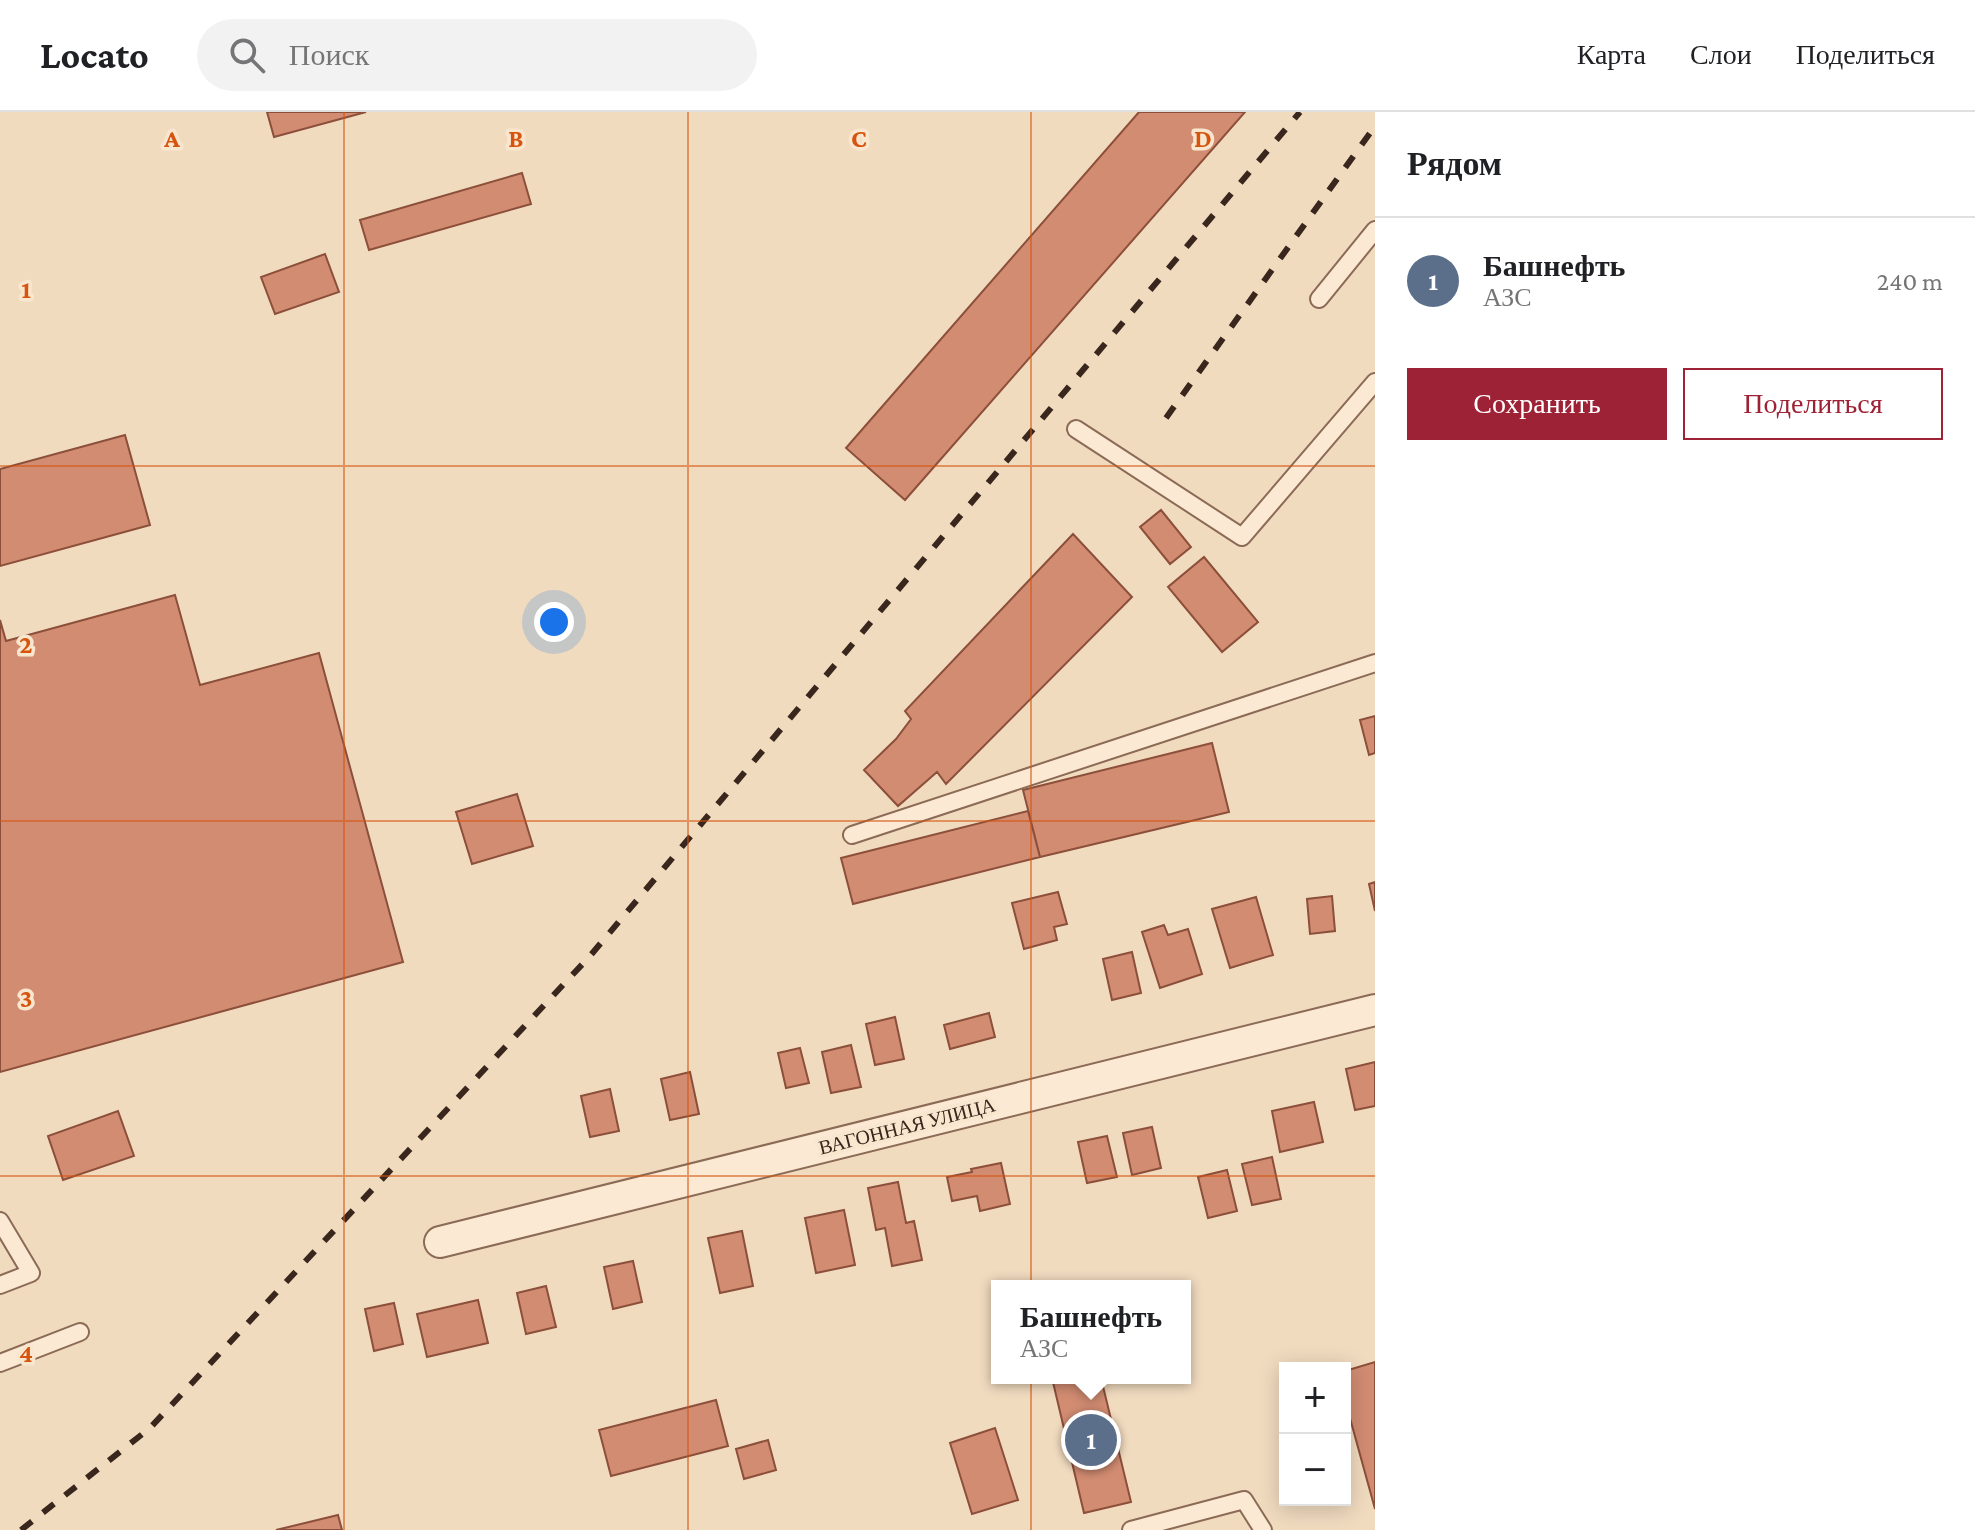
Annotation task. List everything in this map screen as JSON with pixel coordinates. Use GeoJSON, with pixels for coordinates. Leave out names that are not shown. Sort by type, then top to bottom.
{"type":"FeatureCollection","features":[{"type":"Feature","properties":{"kind":"street","name":"ВАГОННАЯ УЛИЦА"},"geometry":{"type":"LineString","coordinates":[[440,1242],[1375,1010]]}},
{"type":"Feature","properties":{"kind":"lane"},"geometry":{"type":"LineString","coordinates":[[1319,299],[1375,230]]}},
{"type":"Feature","properties":{"kind":"lane"},"geometry":{"type":"LineString","coordinates":[[1076,429],[1242,537],[1375,382]]}},
{"type":"Feature","properties":{"kind":"lane"},"geometry":{"type":"LineString","coordinates":[[852,835],[1375,663]]}},
{"type":"Feature","properties":{"kind":"lane"},"geometry":{"type":"LineString","coordinates":[[0,1221],[31,1273],[0,1285]]}},
{"type":"Feature","properties":{"kind":"lane"},"geometry":{"type":"LineString","coordinates":[[0,1363],[80,1332]]}},
{"type":"Feature","properties":{"kind":"lane"},"geometry":{"type":"LineString","coordinates":[[1131,1530],[1244,1500],[1263,1530]]}},
{"type":"Feature","properties":{"kind":"building"},"geometry":{"type":"Polygon","coordinates":[[[267,112],[366,112],[274,137],[267,112]]]}},
{"type":"Feature","properties":{"kind":"building"},"geometry":{"type":"Polygon","coordinates":[[[1139,112],[1245,112],[905,500],[846,448],[1139,112]]]}},
{"type":"Feature","properties":{"kind":"building"},"geometry":{"type":"Polygon","coordinates":[[[522,173],[531,204],[369,250],[360,220],[522,173]]]}},
{"type":"Feature","properties":{"kind":"building"},"geometry":{"type":"Polygon","coordinates":[[[325,254],[339,292],[275,314],[261,277],[325,254]]]}},
{"type":"Feature","properties":{"kind":"building"},"geometry":{"type":"Polygon","coordinates":[[[125,435],[150,525],[0,566],[0,469],[125,435]]]}},
{"type":"Feature","properties":{"kind":"building"},"geometry":{"type":"Polygon","coordinates":[[[1161,510],[1191,547],[1170,564],[1140,527],[1161,510]]]}},
{"type":"Feature","properties":{"kind":"building"},"geometry":{"type":"Polygon","coordinates":[[[1073,534],[1132,597],[946,784],[937,772],[898,806],[864,770],[896,739],[911,719],[905,711],[1073,534]]]}},
{"type":"Feature","properties":{"kind":"building"},"geometry":{"type":"Polygon","coordinates":[[[1204,557],[1258,622],[1222,652],[1168,587],[1204,557]]]}},
{"type":"Feature","properties":{"kind":"building"},"geometry":{"type":"Polygon","coordinates":[[[175,595],[200,685],[319,653],[403,962],[0,1072],[0,620],[6,641],[175,595]]]}},
{"type":"Feature","properties":{"kind":"building"},"geometry":{"type":"Polygon","coordinates":[[[1375,716],[1375,753],[1369,755],[1360,720],[1375,716]]]}},
{"type":"Feature","properties":{"kind":"building"},"geometry":{"type":"Polygon","coordinates":[[[1212,743],[1229,812],[1040,857],[1023,790],[1212,743]]]}},
{"type":"Feature","properties":{"kind":"building"},"geometry":{"type":"Polygon","coordinates":[[[517,794],[533,846],[472,864],[456,812],[517,794]]]}},
{"type":"Feature","properties":{"kind":"building"},"geometry":{"type":"Polygon","coordinates":[[[1028,811],[1040,857],[853,904],[841,858],[1028,811]]]}},
{"type":"Feature","properties":{"kind":"building"},"geometry":{"type":"Polygon","coordinates":[[[1375,882],[1375,911],[1369,884],[1375,882]]]}},
{"type":"Feature","properties":{"kind":"building"},"geometry":{"type":"Polygon","coordinates":[[[1058,892],[1067,924],[1054,927],[1057,940],[1024,949],[1012,903],[1058,892]]]}},
{"type":"Feature","properties":{"kind":"building"},"geometry":{"type":"Polygon","coordinates":[[[1332,896],[1335,931],[1310,934],[1307,899],[1332,896]]]}},
{"type":"Feature","properties":{"kind":"building"},"geometry":{"type":"Polygon","coordinates":[[[1256,897],[1273,955],[1230,968],[1212,909],[1256,897]]]}},
{"type":"Feature","properties":{"kind":"building"},"geometry":{"type":"Polygon","coordinates":[[[1164,925],[1168,935],[1188,929],[1202,974],[1160,988],[1142,932],[1164,925]]]}},
{"type":"Feature","properties":{"kind":"building"},"geometry":{"type":"Polygon","coordinates":[[[1132,952],[1141,993],[1112,1000],[1103,959],[1132,952]]]}},
{"type":"Feature","properties":{"kind":"building"},"geometry":{"type":"Polygon","coordinates":[[[989,1013],[995,1037],[950,1049],[944,1025],[989,1013]]]}},
{"type":"Feature","properties":{"kind":"building"},"geometry":{"type":"Polygon","coordinates":[[[895,1017],[904,1059],[875,1065],[866,1024],[895,1017]]]}},
{"type":"Feature","properties":{"kind":"building"},"geometry":{"type":"Polygon","coordinates":[[[851,1045],[861,1087],[831,1093],[822,1052],[851,1045]]]}},
{"type":"Feature","properties":{"kind":"building"},"geometry":{"type":"Polygon","coordinates":[[[800,1048],[809,1083],[786,1088],[778,1053],[800,1048]]]}},
{"type":"Feature","properties":{"kind":"building"},"geometry":{"type":"Polygon","coordinates":[[[1375,1062],[1375,1106],[1355,1110],[1346,1069],[1375,1062]]]}},
{"type":"Feature","properties":{"kind":"building"},"geometry":{"type":"Polygon","coordinates":[[[690,1072],[699,1114],[670,1120],[661,1079],[690,1072]]]}},
{"type":"Feature","properties":{"kind":"building"},"geometry":{"type":"Polygon","coordinates":[[[610,1089],[619,1131],[590,1137],[581,1096],[610,1089]]]}},
{"type":"Feature","properties":{"kind":"building"},"geometry":{"type":"Polygon","coordinates":[[[1314,1102],[1323,1142],[1280,1152],[1272,1111],[1314,1102]]]}},
{"type":"Feature","properties":{"kind":"building"},"geometry":{"type":"Polygon","coordinates":[[[118,1111],[134,1156],[63,1180],[48,1136],[118,1111]]]}},
{"type":"Feature","properties":{"kind":"building"},"geometry":{"type":"Polygon","coordinates":[[[1152,1127],[1161,1168],[1132,1175],[1123,1133],[1152,1127]]]}},
{"type":"Feature","properties":{"kind":"building"},"geometry":{"type":"Polygon","coordinates":[[[1107,1136],[1117,1177],[1087,1183],[1078,1142],[1107,1136]]]}},
{"type":"Feature","properties":{"kind":"building"},"geometry":{"type":"Polygon","coordinates":[[[1272,1157],[1281,1199],[1252,1205],[1242,1164],[1272,1157]]]}},
{"type":"Feature","properties":{"kind":"building"},"geometry":{"type":"Polygon","coordinates":[[[1001,1163],[1010,1204],[980,1211],[977,1196],[952,1201],[947,1177],[1001,1163]]]}},
{"type":"Feature","properties":{"kind":"building"},"geometry":{"type":"Polygon","coordinates":[[[1227,1170],[1237,1211],[1208,1218],[1198,1177],[1227,1170]]]}},
{"type":"Feature","properties":{"kind":"building"},"geometry":{"type":"Polygon","coordinates":[[[898,1182],[906,1223],[914,1221],[922,1260],[892,1266],[885,1228],[876,1230],[868,1188],[898,1182]]]}},
{"type":"Feature","properties":{"kind":"building"},"geometry":{"type":"Polygon","coordinates":[[[844,1210],[855,1265],[816,1273],[805,1218],[844,1210]]]}},
{"type":"Feature","properties":{"kind":"building"},"geometry":{"type":"Polygon","coordinates":[[[742,1231],[753,1286],[720,1293],[708,1238],[742,1231]]]}},
{"type":"Feature","properties":{"kind":"building"},"geometry":{"type":"Polygon","coordinates":[[[633,1261],[642,1302],[613,1309],[604,1267],[633,1261]]]}},
{"type":"Feature","properties":{"kind":"building"},"geometry":{"type":"Polygon","coordinates":[[[546,1286],[556,1327],[526,1334],[517,1293],[546,1286]]]}},
{"type":"Feature","properties":{"kind":"building"},"geometry":{"type":"Polygon","coordinates":[[[478,1300],[488,1343],[427,1357],[417,1314],[478,1300]]]}},
{"type":"Feature","properties":{"kind":"building"},"geometry":{"type":"Polygon","coordinates":[[[394,1303],[403,1344],[374,1351],[365,1309],[394,1303]]]}},
{"type":"Feature","properties":{"kind":"building"},"geometry":{"type":"Polygon","coordinates":[[[1375,1362],[1375,1509],[1351,1422],[1351,1369],[1375,1362]]]}},
{"type":"Feature","properties":{"kind":"building"},"geometry":{"type":"Polygon","coordinates":[[[1053,1384],[1102,1384],[1131,1502],[1084,1513],[1053,1384]]]}},
{"type":"Feature","properties":{"kind":"building"},"geometry":{"type":"Polygon","coordinates":[[[716,1400],[728,1446],[611,1476],[599,1430],[716,1400]]]}},
{"type":"Feature","properties":{"kind":"building"},"geometry":{"type":"Polygon","coordinates":[[[995,1428],[1018,1500],[972,1514],[950,1443],[995,1428]]]}},
{"type":"Feature","properties":{"kind":"building"},"geometry":{"type":"Polygon","coordinates":[[[768,1440],[776,1470],[744,1479],[736,1449],[768,1440]]]}},
{"type":"Feature","properties":{"kind":"building"},"geometry":{"type":"Polygon","coordinates":[[[338,1515],[342,1530],[276,1530],[338,1515]]]}},
{"type":"Feature","properties":{"kind":"railway"},"geometry":{"type":"LineString","coordinates":[[21,1530],[150,1428],[590,956],[1300,112]]}},
{"type":"Feature","properties":{"kind":"railway"},"geometry":{"type":"LineString","coordinates":[[1166,418],[1375,126]]}},
{"type":"Feature","properties":{"kind":"place","name":"Башнефть"},"geometry":{"type":"Point","coordinates":[1091,1440]}}]}
